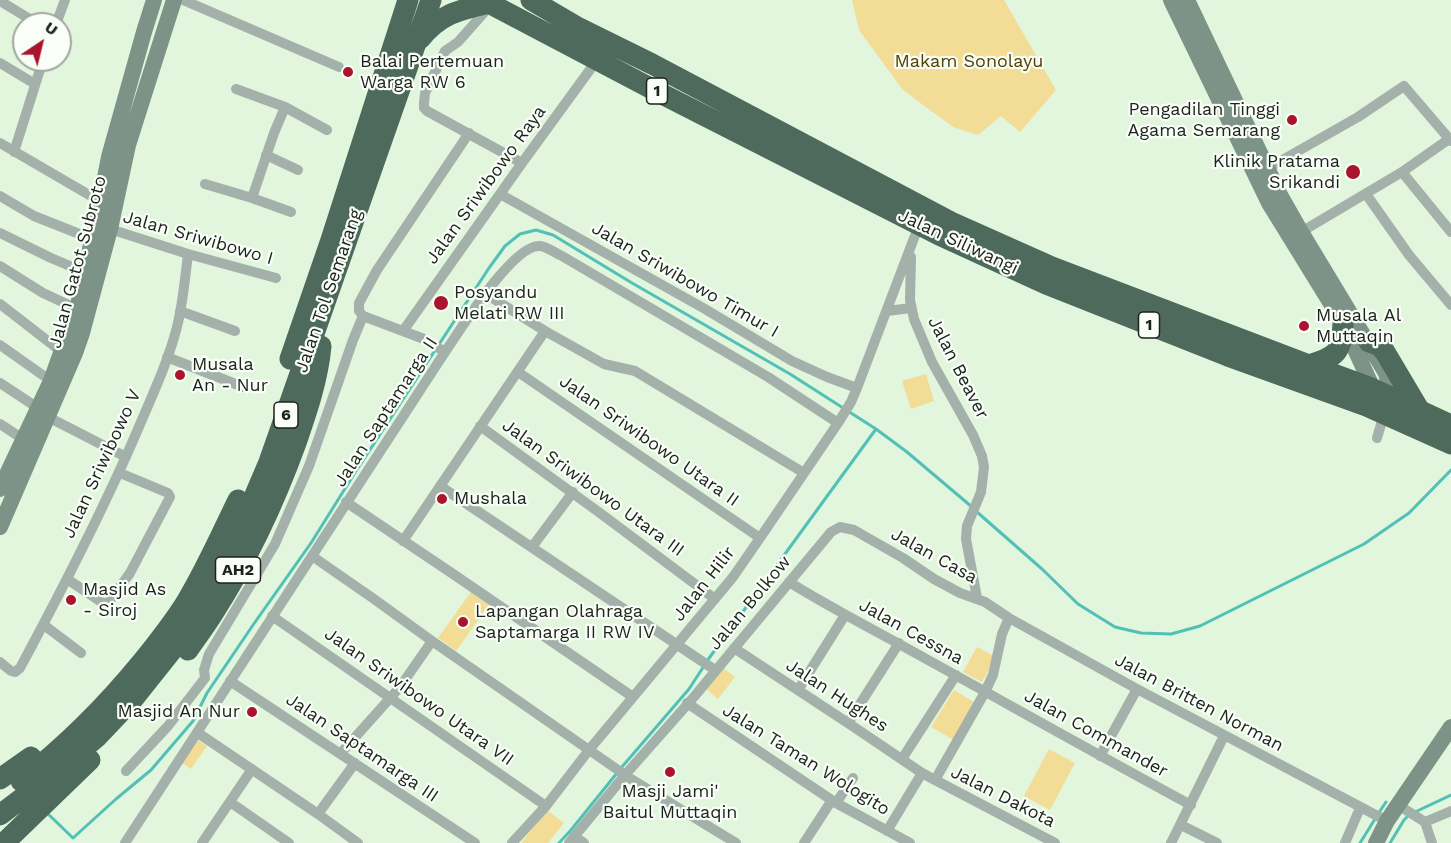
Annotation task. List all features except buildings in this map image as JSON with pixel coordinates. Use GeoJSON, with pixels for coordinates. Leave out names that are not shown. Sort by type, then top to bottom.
{"type":"FeatureCollection","features":[{"type":"Feature","properties":{"kind":"highway"},"geometry":{"type":"LineString","coordinates":[[391,55],[395,0]]}},
{"type":"Feature","properties":{"kind":"highway","name":"Jalan Tol Semarang"},"geometry":{"type":"LineString","coordinates":[[0,814],[48,770],[161,639],[188,600],[215,549],[260,448],[331,240],[408,0]]}},
{"type":"Feature","properties":{"kind":"highway","name":"Jalan Tol Semarang"},"geometry":{"type":"LineString","coordinates":[[0,797],[48,770],[97,737],[134,698],[173,649],[231,551],[269,462],[432,0]]}},
{"type":"Feature","properties":{"kind":"highway","name":"Jalan Siliwangi"},"geometry":{"type":"LineString","coordinates":[[531,0],[579,28],[660,68],[951,222],[1052,267],[1309,365],[1451,444]]}},
{"type":"Feature","properties":{"kind":"highway","name":"6"},"geometry":{"type":"LineString","coordinates":[[416,44],[429,28],[444,17],[488,2]]}},
{"type":"Feature","properties":{"kind":"highway","name":"Jalan Siliwangi"},"geometry":{"type":"LineString","coordinates":[[488,2],[919,225],[1057,288],[1228,356],[1367,396]]}},
{"type":"Feature","properties":{"kind":"highway"},"geometry":{"type":"LineString","coordinates":[[1309,365],[1334,355],[1342,340],[1343,323]]}},
{"type":"Feature","properties":{"kind":"highway"},"geometry":{"type":"LineString","coordinates":[[1369,342],[1380,346],[1385,352],[1420,411]]}},
{"type":"Feature","properties":{"kind":"highway","name":"Jalan Siliwangi"},"geometry":{"type":"LineString","coordinates":[[1386,406],[1420,411],[1451,425]]}},
{"type":"Feature","properties":{"kind":"highway"},"geometry":{"type":"LineString","coordinates":[[0,779],[48,770]]}},
{"type":"Feature","properties":{"kind":"highway"},"geometry":{"type":"LineString","coordinates":[[5,842],[48,770]]}},
{"type":"Feature","properties":{"kind":"street","name":"Jalan Gatot Subroto"},"geometry":{"type":"LineString","coordinates":[[0,489],[5,464],[43,412],[75,353],[82,333],[110,229],[107,204],[108,157],[154,0]]}},
{"type":"Feature","properties":{"kind":"street","name":"Jalan Gatot Subroto"},"geometry":{"type":"LineString","coordinates":[[0,527],[43,412],[60,351],[78,305],[107,204],[174,0]]}},
{"type":"Feature","properties":{"kind":"street"},"geometry":{"type":"LineString","coordinates":[[183,0],[335,65]]}},
{"type":"Feature","properties":{"kind":"street"},"geometry":{"type":"LineString","coordinates":[[1171,0],[1261,172],[1369,342],[1388,378],[1386,406],[1377,438]]}},
{"type":"Feature","properties":{"kind":"street"},"geometry":{"type":"LineString","coordinates":[[1187,0],[1261,172],[1269,203],[1343,323],[1368,378],[1367,396]]}},
{"type":"Feature","properties":{"kind":"street"},"geometry":{"type":"LineString","coordinates":[[0,1],[18,12]]}},
{"type":"Feature","properties":{"kind":"street"},"geometry":{"type":"LineString","coordinates":[[488,2],[458,42],[445,51],[425,93],[424,108],[522,163]]}},
{"type":"Feature","properties":{"kind":"street","name":"Jalan Sriwibowo Raya"},"geometry":{"type":"LineString","coordinates":[[403,331],[597,60]]}},
{"type":"Feature","properties":{"kind":"street"},"geometry":{"type":"LineString","coordinates":[[0,63],[35,84]]}},
{"type":"Feature","properties":{"kind":"street"},"geometry":{"type":"LineString","coordinates":[[14,152],[39,72]]}},
{"type":"Feature","properties":{"kind":"street"},"geometry":{"type":"LineString","coordinates":[[1261,172],[1358,117],[1404,86],[1450,140],[1402,172],[1301,232]]}},
{"type":"Feature","properties":{"kind":"street"},"geometry":{"type":"LineString","coordinates":[[236,88],[285,107],[327,130]]}},
{"type":"Feature","properties":{"kind":"street"},"geometry":{"type":"LineString","coordinates":[[252,198],[285,107]]}},
{"type":"Feature","properties":{"kind":"street"},"geometry":{"type":"LineString","coordinates":[[441,349],[424,339],[363,316],[359,311],[359,303],[377,270],[469,133]]}},
{"type":"Feature","properties":{"kind":"street"},"geometry":{"type":"LineString","coordinates":[[0,143],[107,204]]}},
{"type":"Feature","properties":{"kind":"street"},"geometry":{"type":"LineString","coordinates":[[266,155],[298,170]]}},
{"type":"Feature","properties":{"kind":"street"},"geometry":{"type":"LineString","coordinates":[[1402,172],[1451,232]]}},
{"type":"Feature","properties":{"kind":"street"},"geometry":{"type":"LineString","coordinates":[[205,184],[291,212]]}},
{"type":"Feature","properties":{"kind":"street","name":"Jalan Sriwibowo Timur I"},"geometry":{"type":"LineString","coordinates":[[500,194],[705,309],[792,361],[820,375],[857,388]]}},
{"type":"Feature","properties":{"kind":"street"},"geometry":{"type":"LineString","coordinates":[[1366,194],[1409,255],[1451,304]]}},
{"type":"Feature","properties":{"kind":"street"},"geometry":{"type":"LineString","coordinates":[[0,196],[34,216],[88,238],[82,271],[60,351],[0,304]]}},
{"type":"Feature","properties":{"kind":"street"},"geometry":{"type":"LineString","coordinates":[[857,388],[919,225]]}},
{"type":"Feature","properties":{"kind":"street","name":"Jalan Sriwibowo I"},"geometry":{"type":"LineString","coordinates":[[110,229],[188,254],[276,278]]}},
{"type":"Feature","properties":{"kind":"street"},"geometry":{"type":"LineString","coordinates":[[0,233],[82,271]]}},
{"type":"Feature","properties":{"kind":"street","name":"Jalan Saptamarga II"},"geometry":{"type":"LineString","coordinates":[[125,843],[312,556],[441,349],[518,256],[529,249],[539,246],[546,248],[839,421]]}},
{"type":"Feature","properties":{"kind":"street","name":"Jalan Beaver"},"geometry":{"type":"LineString","coordinates":[[912,246],[911,308],[932,362],[973,435],[982,456],[984,467],[981,492],[968,526],[966,539],[977,598]]}},
{"type":"Feature","properties":{"kind":"street","name":"Jalan Sriwibowo V"},"geometry":{"type":"LineString","coordinates":[[0,662],[11,671],[21,668],[120,473],[159,381],[176,329],[188,254]]}},
{"type":"Feature","properties":{"kind":"street"},"geometry":{"type":"LineString","coordinates":[[0,266],[43,293],[73,307]]}},
{"type":"Feature","properties":{"kind":"street"},"geometry":{"type":"LineString","coordinates":[[486,294],[604,364],[635,371],[804,473]]}},
{"type":"Feature","properties":{"kind":"street"},"geometry":{"type":"LineString","coordinates":[[887,310],[911,308]]}},
{"type":"Feature","properties":{"kind":"street"},"geometry":{"type":"LineString","coordinates":[[180,311],[235,331]]}},
{"type":"Feature","properties":{"kind":"street"},"geometry":{"type":"LineString","coordinates":[[126,771],[168,726],[205,678],[204,669],[208,654],[275,544],[309,465],[363,316]]}},
{"type":"Feature","properties":{"kind":"street"},"geometry":{"type":"LineString","coordinates":[[403,541],[545,331]]}},
{"type":"Feature","properties":{"kind":"street"},"geometry":{"type":"LineString","coordinates":[[0,345],[51,381]]}},
{"type":"Feature","properties":{"kind":"street"},"geometry":{"type":"LineString","coordinates":[[167,357],[243,387]]}},
{"type":"Feature","properties":{"kind":"street","name":"Jalan Sriwibowo Utara II"},"geometry":{"type":"LineString","coordinates":[[518,372],[760,538]]}},
{"type":"Feature","properties":{"kind":"street"},"geometry":{"type":"LineString","coordinates":[[0,383],[43,412],[126,458]]}},
{"type":"Feature","properties":{"kind":"street","name":"Jalan Hilir"},"geometry":{"type":"LineString","coordinates":[[512,843],[546,806],[589,750],[715,599],[760,538],[839,421],[857,388]]}},
{"type":"Feature","properties":{"kind":"street"},"geometry":{"type":"LineString","coordinates":[[0,424],[23,439]]}},
{"type":"Feature","properties":{"kind":"street","name":"Jalan Sriwibowo Utara III"},"geometry":{"type":"LineString","coordinates":[[480,426],[573,492],[715,599]]}},
{"type":"Feature","properties":{"kind":"street"},"geometry":{"type":"LineString","coordinates":[[67,579],[103,603],[109,602],[130,573],[170,497],[168,493],[120,473]]}},
{"type":"Feature","properties":{"kind":"street"},"geometry":{"type":"LineString","coordinates":[[440,486],[709,666]]}},
{"type":"Feature","properties":{"kind":"street"},"geometry":{"type":"LineString","coordinates":[[532,547],[573,492]]}},
{"type":"Feature","properties":{"kind":"street"},"geometry":{"type":"LineString","coordinates":[[346,502],[633,697]]}},
{"type":"Feature","properties":{"kind":"street","name":"Jalan Casa"},"geometry":{"type":"LineString","coordinates":[[840,527],[854,530],[934,579],[960,593],[977,598],[1009,618]]}},
{"type":"Feature","properties":{"kind":"street","name":"Jalan Bolkow"},"geometry":{"type":"LineString","coordinates":[[571,840],[619,770],[687,703],[709,666],[734,648],[831,532],[840,527]]}},
{"type":"Feature","properties":{"kind":"street"},"geometry":{"type":"LineString","coordinates":[[312,556],[589,750],[736,843]]}},
{"type":"Feature","properties":{"kind":"street","name":"Jalan Cessna"},"geometry":{"type":"LineString","coordinates":[[789,582],[820,602],[986,692]]}},
{"type":"Feature","properties":{"kind":"street"},"geometry":{"type":"LineString","coordinates":[[798,690],[845,615]]}},
{"type":"Feature","properties":{"kind":"street","name":"Jalan Sriwibowo Utara VII"},"geometry":{"type":"LineString","coordinates":[[272,616],[546,806]]}},
{"type":"Feature","properties":{"kind":"street"},"geometry":{"type":"LineString","coordinates":[[934,780],[986,692],[993,675],[1002,634],[1009,618]]}},
{"type":"Feature","properties":{"kind":"street","name":"Jalan Britten Norman"},"geometry":{"type":"LineString","coordinates":[[1009,618],[1224,736],[1382,818]]}},
{"type":"Feature","properties":{"kind":"street"},"geometry":{"type":"LineString","coordinates":[[44,625],[81,653]]}},
{"type":"Feature","properties":{"kind":"street"},"geometry":{"type":"LineString","coordinates":[[341,753],[391,698],[432,641]]}},
{"type":"Feature","properties":{"kind":"street"},"geometry":{"type":"LineString","coordinates":[[848,723],[899,643]]}},
{"type":"Feature","properties":{"kind":"street","name":"Jalan Hughes"},"geometry":{"type":"LineString","coordinates":[[734,648],[922,773]]}},
{"type":"Feature","properties":{"kind":"street"},"geometry":{"type":"LineString","coordinates":[[902,759],[956,675]]}},
{"type":"Feature","properties":{"kind":"street","name":"Jalan Saptamarga III"},"geometry":{"type":"LineString","coordinates":[[230,681],[475,843]]}},
{"type":"Feature","properties":{"kind":"street"},"geometry":{"type":"LineString","coordinates":[[1100,756],[1137,689]]}},
{"type":"Feature","properties":{"kind":"street","name":"Jalan Commander"},"geometry":{"type":"LineString","coordinates":[[986,692],[1191,805]]}},
{"type":"Feature","properties":{"kind":"street","name":"Jalan Taman Wologito"},"geometry":{"type":"LineString","coordinates":[[687,703],[834,801],[910,843]]}},
{"type":"Feature","properties":{"kind":"street"},"geometry":{"type":"LineString","coordinates":[[1376,843],[1382,818],[1405,809],[1451,727]]}},
{"type":"Feature","properties":{"kind":"street"},"geometry":{"type":"LineString","coordinates":[[198,733],[358,843]]}},
{"type":"Feature","properties":{"kind":"street"},"geometry":{"type":"LineString","coordinates":[[1175,842],[1224,736]]}},
{"type":"Feature","properties":{"kind":"street"},"geometry":{"type":"LineString","coordinates":[[318,814],[355,763]]}},
{"type":"Feature","properties":{"kind":"street"},"geometry":{"type":"LineString","coordinates":[[202,843],[252,769]]}},
{"type":"Feature","properties":{"kind":"street"},"geometry":{"type":"LineString","coordinates":[[887,831],[922,773]]}},
{"type":"Feature","properties":{"kind":"street","name":"Jalan Dakota"},"geometry":{"type":"LineString","coordinates":[[922,773],[1055,843]]}},
{"type":"Feature","properties":{"kind":"street"},"geometry":{"type":"LineString","coordinates":[[804,843],[853,778]]}},
{"type":"Feature","properties":{"kind":"street"},"geometry":{"type":"LineString","coordinates":[[230,802],[289,843]]}},
{"type":"Feature","properties":{"kind":"street"},"geometry":{"type":"LineString","coordinates":[[1345,843],[1360,808]]}},
{"type":"Feature","properties":{"kind":"street"},"geometry":{"type":"LineString","coordinates":[[1405,809],[1425,822],[1432,843]]}},
{"type":"Feature","properties":{"kind":"street"},"geometry":{"type":"LineString","coordinates":[[1425,822],[1451,811]]}},
{"type":"Feature","properties":{"kind":"street"},"geometry":{"type":"LineString","coordinates":[[1181,825],[1217,843]]}},
{"type":"Feature","properties":{"kind":"street"},"geometry":{"type":"LineString","coordinates":[[571,840],[584,843]]}},
{"type":"Feature","properties":{"kind":"green space","name":"Makam Sonolayu"},"geometry":{"type":"Polygon","coordinates":[[[852,0],[1004,0],[1056,90],[1020,132],[1001,116],[978,135],[953,127],[903,90],[859,30],[852,0]]]}},
{"type":"Feature","properties":{"kind":"green space"},"geometry":{"type":"Polygon","coordinates":[[[926,374],[934,401],[911,409],[902,381],[926,374]]]}},
{"type":"Feature","properties":{"kind":"green space","name":"Lapangan Olahraga Saptamarga II RW IV"},"geometry":{"type":"Polygon","coordinates":[[[471,592],[489,605],[456,651],[438,638],[471,592]]]}},
{"type":"Feature","properties":{"kind":"green space"},"geometry":{"type":"Polygon","coordinates":[[[977,647],[996,657],[982,682],[963,672],[977,647]]]}},
{"type":"Feature","properties":{"kind":"green space"},"geometry":{"type":"Polygon","coordinates":[[[723,668],[735,677],[718,699],[706,689],[723,668]]]}},
{"type":"Feature","properties":{"kind":"green space"},"geometry":{"type":"Polygon","coordinates":[[[954,690],[977,704],[954,740],[931,727],[954,690]]]}},
{"type":"Feature","properties":{"kind":"green space"},"geometry":{"type":"Polygon","coordinates":[[[198,740],[207,746],[191,769],[182,763],[198,740]]]}},
{"type":"Feature","properties":{"kind":"green space"},"geometry":{"type":"Polygon","coordinates":[[[1049,749],[1075,763],[1050,810],[1024,796],[1049,749]]]}},
{"type":"Feature","properties":{"kind":"green space"},"geometry":{"type":"Polygon","coordinates":[[[547,810],[564,823],[548,843],[521,843],[547,810]]]}},
{"type":"Feature","properties":{"kind":"waterway"},"geometry":{"type":"LineString","coordinates":[[46,812],[73,838],[151,770],[193,721],[207,693],[311,543],[489,268],[505,246],[520,234],[536,230],[553,235],[790,374],[876,429],[972,507]]}},
{"type":"Feature","properties":{"kind":"waterway"},"geometry":{"type":"LineString","coordinates":[[707,661],[876,429]]}},
{"type":"Feature","properties":{"kind":"waterway"},"geometry":{"type":"LineString","coordinates":[[977,512],[1078,604],[1115,627],[1141,633],[1171,634],[1200,626],[1364,544],[1409,513],[1451,470]]}},
{"type":"Feature","properties":{"kind":"waterway"},"geometry":{"type":"LineString","coordinates":[[621,768],[689,689],[704,666]]}},
{"type":"Feature","properties":{"kind":"waterway"},"geometry":{"type":"LineString","coordinates":[[559,843],[617,773]]}},
{"type":"Feature","properties":{"kind":"waterway"},"geometry":{"type":"LineString","coordinates":[[1415,812],[1451,795]]}},
{"type":"Feature","properties":{"kind":"waterway"},"geometry":{"type":"LineString","coordinates":[[1378,814],[1386,802]]}},
{"type":"Feature","properties":{"kind":"waterway"},"geometry":{"type":"LineString","coordinates":[[1390,843],[1409,815]]}},
{"type":"Feature","properties":{"kind":"waterway"},"geometry":{"type":"LineString","coordinates":[[1360,843],[1375,819]]}},
{"type":"Feature","properties":{"kind":"place","name":"Balai Pertemuan Warga RW 6"},"geometry":{"type":"Point","coordinates":[348,72]}},
{"type":"Feature","properties":{"kind":"place","name":"Pengadilan Tinggi Agama Semarang"},"geometry":{"type":"Point","coordinates":[1292,120]}},
{"type":"Feature","properties":{"kind":"place","name":"Klinik Pratama Srikandi"},"geometry":{"type":"Point","coordinates":[1353,172]}},
{"type":"Feature","properties":{"kind":"place","name":"Posyandu Melati RW III"},"geometry":{"type":"Point","coordinates":[441,303]}},
{"type":"Feature","properties":{"kind":"place","name":"Musala Al Muttaqin"},"geometry":{"type":"Point","coordinates":[1304,326]}},
{"type":"Feature","properties":{"kind":"place","name":"Musala An - Nur"},"geometry":{"type":"Point","coordinates":[180,375]}},
{"type":"Feature","properties":{"kind":"place","name":"Mushala"},"geometry":{"type":"Point","coordinates":[442,499]}},
{"type":"Feature","properties":{"kind":"place","name":"Masjid As - Siroj"},"geometry":{"type":"Point","coordinates":[71,600]}},
{"type":"Feature","properties":{"kind":"place","name":"Lapangan Olahraga Saptamarga II RW IV"},"geometry":{"type":"Point","coordinates":[463,622]}},
{"type":"Feature","properties":{"kind":"place","name":"Masjid An Nur"},"geometry":{"type":"Point","coordinates":[252,712]}},
{"type":"Feature","properties":{"kind":"place","name":"Masji Jami' Baitul Muttaqin"},"geometry":{"type":"Point","coordinates":[670,772]}}]}
